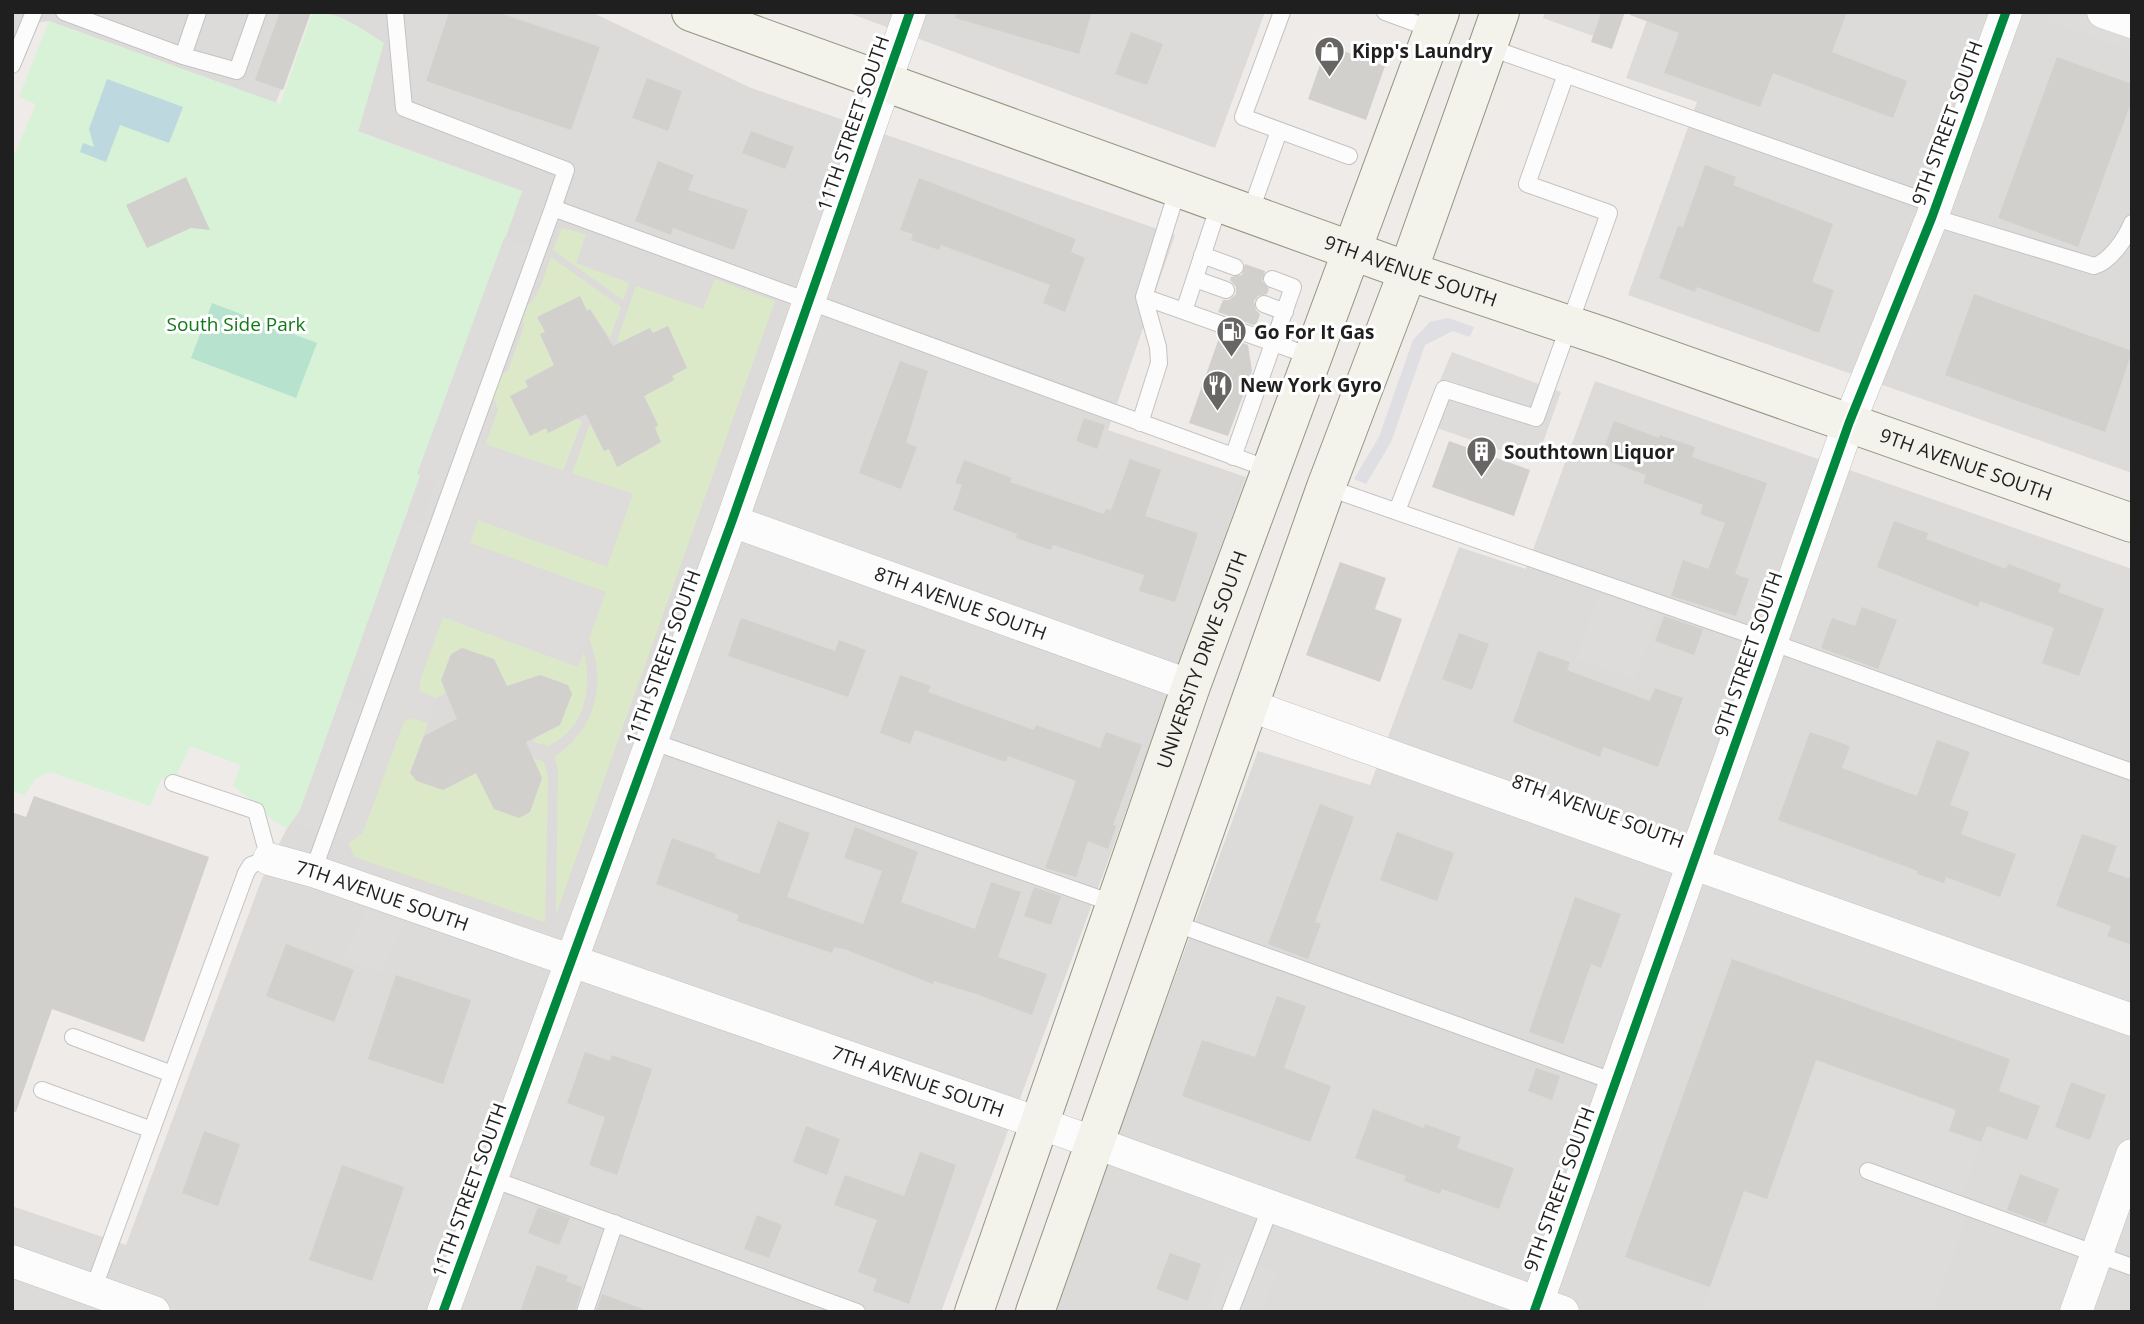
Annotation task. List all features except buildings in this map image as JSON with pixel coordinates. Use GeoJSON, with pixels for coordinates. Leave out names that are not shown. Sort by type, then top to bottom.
{"type":"FeatureCollection","features":[{"type":"Feature","properties":{"kind":"main road","name":"9TH AVENUE SOUTH"},"geometry":{"type":"LineString","coordinates":[[691,12],[1408,271],[2132,523]]}},
{"type":"Feature","properties":{"kind":"main road","name":"UNIVERSITY DRIVE SOUTH"},"geometry":{"type":"LineString","coordinates":[[974,1312],[1191,686],[1437,21]]}},
{"type":"Feature","properties":{"kind":"main road"},"geometry":{"type":"LineString","coordinates":[[1035,1312],[1251,706],[1326,487],[1408,271],[1494,29]]}},
{"type":"Feature","properties":{"kind":"street","name":"11TH STREET SOUTH"},"geometry":{"type":"LineString","coordinates":[[443,1312],[732,521],[910,12]]}},
{"type":"Feature","properties":{"kind":"street","name":"9TH STREET SOUTH"},"geometry":{"type":"LineString","coordinates":[[1545,1309],[1615,1082],[1849,423],[1934,211],[2006,12]]}},
{"type":"Feature","properties":{"kind":"street"},"geometry":{"type":"LineString","coordinates":[[2102,12],[2132,22]]}},
{"type":"Feature","properties":{"kind":"street","name":"8TH AVENUE SOUTH"},"geometry":{"type":"LineString","coordinates":[[732,521],[1191,686]]}},
{"type":"Feature","properties":{"kind":"street","name":"8TH AVENUE SOUTH"},"geometry":{"type":"LineString","coordinates":[[1251,706],[2132,1020]]}},
{"type":"Feature","properties":{"kind":"street","name":"7TH AVENUE SOUTH"},"geometry":{"type":"LineString","coordinates":[[270,859],[313,871],[1096,1143],[1545,1309]]}},
{"type":"Feature","properties":{"kind":"street"},"geometry":{"type":"LineString","coordinates":[[2076,1312],[2132,1156]]}},
{"type":"Feature","properties":{"kind":"street"},"geometry":{"type":"LineString","coordinates":[[12,1261],[154,1312]]}},
{"type":"Feature","properties":{"kind":"lane"},"geometry":{"type":"LineString","coordinates":[[12,65],[34,12]]}},
{"type":"Feature","properties":{"kind":"lane"},"geometry":{"type":"LineString","coordinates":[[64,12],[183,55],[237,71],[258,12]]}},
{"type":"Feature","properties":{"kind":"lane"},"geometry":{"type":"LineString","coordinates":[[183,55],[198,12]]}},
{"type":"Feature","properties":{"kind":"lane"},"geometry":{"type":"LineString","coordinates":[[313,871],[566,170],[404,108],[395,12]]}},
{"type":"Feature","properties":{"kind":"lane"},"geometry":{"type":"LineString","coordinates":[[1282,12],[1243,117],[1349,156]]}},
{"type":"Feature","properties":{"kind":"lane"},"geometry":{"type":"LineString","coordinates":[[1385,12],[1437,21]]}},
{"type":"Feature","properties":{"kind":"lane"},"geometry":{"type":"LineString","coordinates":[[1494,29],[1566,74],[1934,211],[2094,266],[2103,264],[2129,232],[2132,223]]}},
{"type":"Feature","properties":{"kind":"lane"},"geometry":{"type":"LineString","coordinates":[[1397,511],[1444,389],[1536,418],[1609,213],[1527,184],[1566,74]]}},
{"type":"Feature","properties":{"kind":"lane"},"geometry":{"type":"LineString","coordinates":[[1184,312],[1202,255],[1235,208],[1279,131]]}},
{"type":"Feature","properties":{"kind":"lane"},"geometry":{"type":"LineString","coordinates":[[1140,423],[1159,363],[1158,347],[1144,297],[1178,188]]}},
{"type":"Feature","properties":{"kind":"lane"},"geometry":{"type":"LineString","coordinates":[[553,208],[808,304],[1271,470]]}},
{"type":"Feature","properties":{"kind":"lane"},"geometry":{"type":"LineString","coordinates":[[1202,255],[1235,267]]}},
{"type":"Feature","properties":{"kind":"lane"},"geometry":{"type":"LineString","coordinates":[[1195,279],[1226,290]]}},
{"type":"Feature","properties":{"kind":"lane"},"geometry":{"type":"LineString","coordinates":[[1233,457],[1293,287],[1272,279]]}},
{"type":"Feature","properties":{"kind":"lane"},"geometry":{"type":"LineString","coordinates":[[1144,297],[1313,357]]}},
{"type":"Feature","properties":{"kind":"lane"},"geometry":{"type":"LineString","coordinates":[[1264,304],[1285,312]]}},
{"type":"Feature","properties":{"kind":"lane"},"geometry":{"type":"LineString","coordinates":[[1326,487],[1772,642],[2132,772]]}},
{"type":"Feature","properties":{"kind":"lane"},"geometry":{"type":"LineString","coordinates":[[652,741],[1115,904]]}},
{"type":"Feature","properties":{"kind":"lane"},"geometry":{"type":"LineString","coordinates":[[93,1290],[246,873],[251,865],[270,859],[256,811],[173,783]]}},
{"type":"Feature","properties":{"kind":"lane"},"geometry":{"type":"LineString","coordinates":[[1174,923],[1615,1082]]}},
{"type":"Feature","properties":{"kind":"lane"},"geometry":{"type":"LineString","coordinates":[[73,1037],[173,1074]]}},
{"type":"Feature","properties":{"kind":"lane"},"geometry":{"type":"LineString","coordinates":[[42,1090],[152,1130]]}},
{"type":"Feature","properties":{"kind":"lane"},"geometry":{"type":"LineString","coordinates":[[1868,1171],[2132,1267]]}},
{"type":"Feature","properties":{"kind":"lane"},"geometry":{"type":"LineString","coordinates":[[492,1179],[858,1312]]}},
{"type":"Feature","properties":{"kind":"lane"},"geometry":{"type":"LineString","coordinates":[[1230,1312],[1271,1206]]}},
{"type":"Feature","properties":{"kind":"lane"},"geometry":{"type":"LineString","coordinates":[[585,1312],[615,1223]]}},
{"type":"Feature","properties":{"kind":"shaded area"},"geometry":{"type":"Polygon","coordinates":[[[12,12],[309,12],[276,103],[49,21],[27,24],[12,60],[12,12]]]}},
{"type":"Feature","properties":{"kind":"shaded area"},"geometry":{"type":"Polygon","coordinates":[[[321,12],[591,12],[751,88],[1175,235],[1108,430],[1246,477],[1108,861],[941,1312],[12,1312],[12,1206],[126,1245],[261,881],[287,828],[300,810],[522,191],[357,131],[321,12]]]}},
{"type":"Feature","properties":{"kind":"shaded area"},"geometry":{"type":"Polygon","coordinates":[[[846,12],[1265,12],[1215,148],[846,12]]]}},
{"type":"Feature","properties":{"kind":"shaded area"},"geometry":{"type":"Polygon","coordinates":[[[1545,12],[1601,12],[1593,36],[1543,18],[1545,12]]]}},
{"type":"Feature","properties":{"kind":"shaded area"},"geometry":{"type":"Polygon","coordinates":[[[1650,12],[2132,12],[2132,473],[1628,295],[1697,102],[1626,78],[1650,12]]]}},
{"type":"Feature","properties":{"kind":"shaded area"},"geometry":{"type":"Polygon","coordinates":[[[2051,12],[2132,12],[2132,51],[2049,21],[2051,12]]]}},
{"type":"Feature","properties":{"kind":"shaded area"},"geometry":{"type":"Polygon","coordinates":[[[504,238],[548,254],[493,396],[496,405],[482,443],[633,494],[607,567],[478,520],[470,543],[606,592],[578,667],[443,617],[418,686],[421,693],[436,698],[428,723],[413,718],[404,721],[363,832],[349,843],[292,822],[300,810],[341,697],[360,704],[372,674],[353,666],[406,519],[421,524],[436,481],[417,474],[504,238]]]}},
{"type":"Feature","properties":{"kind":"shaded area"},"geometry":{"type":"Polygon","coordinates":[[[1448,318],[1474,327],[1470,337],[1453,331],[1425,345],[1391,442],[1366,484],[1354,479],[1379,437],[1413,340],[1430,322],[1448,318]]]}},
{"type":"Feature","properties":{"kind":"shaded area"},"geometry":{"type":"Polygon","coordinates":[[[1452,352],[1561,392],[1536,462],[1422,423],[1452,352]]]}},
{"type":"Feature","properties":{"kind":"shaded area"},"geometry":{"type":"Polygon","coordinates":[[[1595,381],[2132,569],[2132,1312],[1056,1312],[1072,1257],[1258,751],[1370,785],[1459,547],[1526,569],[1595,381]]]}},
{"type":"Feature","properties":{"kind":"shaded area"},"geometry":{"type":"Polygon","coordinates":[[[1600,591],[1658,611],[1634,679],[1576,658],[1600,591]]]}},
{"type":"Feature","properties":{"kind":"shaded area"},"geometry":{"type":"Polygon","coordinates":[[[366,909],[403,924],[382,973],[343,958],[366,909]]]}},
{"type":"Feature","properties":{"kind":"shaded area"},"geometry":{"type":"Polygon","coordinates":[[[1816,1060],[1956,1110],[1949,1131],[1981,1142],[1962,1198],[1972,1202],[1933,1312],[1702,1310],[1744,1191],[1767,1199],[1816,1060]]]}},
{"type":"Feature","properties":{"kind":"shaded area"},"geometry":{"type":"Polygon","coordinates":[[[1227,1255],[1277,1272],[1263,1312],[1206,1312],[1227,1255]]]}},
{"type":"Feature","properties":{"kind":"green space","name":"South Side Park"},"geometry":{"type":"Polygon","coordinates":[[[313,12],[342,18],[384,43],[358,132],[522,191],[300,810],[287,828],[279,824],[233,786],[241,765],[190,746],[175,778],[161,779],[150,806],[50,772],[35,779],[25,795],[12,791],[12,160],[36,104],[19,97],[49,21],[280,104],[313,12]]]}},
{"type":"Feature","properties":{"kind":"green space"},"geometry":{"type":"Polygon","coordinates":[[[562,228],[586,234],[576,263],[629,283],[623,300],[553,250],[562,228]]]}},
{"type":"Feature","properties":{"kind":"green space"},"geometry":{"type":"Polygon","coordinates":[[[551,257],[621,307],[610,338],[590,309],[587,311],[580,296],[538,317],[545,332],[540,335],[554,365],[525,380],[528,387],[511,396],[530,436],[546,428],[549,433],[576,419],[582,421],[563,471],[485,445],[498,410],[493,396],[500,375],[508,371],[524,326],[524,312],[538,291],[551,257]]]}},
{"type":"Feature","properties":{"kind":"green space"},"geometry":{"type":"Polygon","coordinates":[[[715,279],[775,301],[556,914],[558,770],[555,756],[580,733],[594,704],[597,672],[589,639],[605,592],[470,543],[478,520],[633,494],[572,474],[590,424],[604,451],[609,449],[618,467],[661,442],[655,428],[658,425],[644,396],[674,380],[672,376],[687,367],[668,326],[653,333],[650,328],[621,342],[617,341],[636,286],[703,309],[715,279]]]}},
{"type":"Feature","properties":{"kind":"green space"},"geometry":{"type":"Polygon","coordinates":[[[212,303],[317,343],[296,398],[191,358],[212,303]]]}},
{"type":"Feature","properties":{"kind":"green space"},"geometry":{"type":"Polygon","coordinates":[[[443,617],[578,667],[584,652],[586,693],[578,718],[571,729],[548,746],[533,742],[535,738],[560,725],[572,694],[568,685],[540,675],[507,686],[493,659],[462,648],[441,680],[446,693],[436,698],[419,691],[421,678],[443,617]]]}},
{"type":"Feature","properties":{"kind":"green space"},"geometry":{"type":"Polygon","coordinates":[[[413,718],[428,723],[410,773],[417,781],[443,790],[476,773],[494,809],[530,812],[542,778],[533,758],[544,762],[548,777],[545,922],[354,857],[349,843],[363,832],[404,721],[413,718]]]}},
{"type":"Feature","properties":{"kind":"water"},"geometry":{"type":"Polygon","coordinates":[[[107,79],[183,107],[169,143],[120,125],[106,162],[80,152],[83,143],[94,147],[89,129],[107,79]]]}},
{"type":"Feature","properties":{"kind":"cycle path"},"geometry":{"type":"LineString","coordinates":[[443,1312],[732,521],[910,12]]}},
{"type":"Feature","properties":{"kind":"cycle path"},"geometry":{"type":"LineString","coordinates":[[1534,1312],[1849,423],[1932,217],[2006,12]]}},
{"type":"Feature","properties":{"kind":"place","name":"Kipp's Laundry"},"geometry":{"type":"Point","coordinates":[1329,78]}},
{"type":"Feature","properties":{"kind":"place","name":"Go For It Gas"},"geometry":{"type":"Point","coordinates":[1231,359]}},
{"type":"Feature","properties":{"kind":"place","name":"New York Gyro"},"geometry":{"type":"Point","coordinates":[1217,412]}},
{"type":"Feature","properties":{"kind":"place","name":"Southtown Liquor"},"geometry":{"type":"Point","coordinates":[1481,479]}}]}
